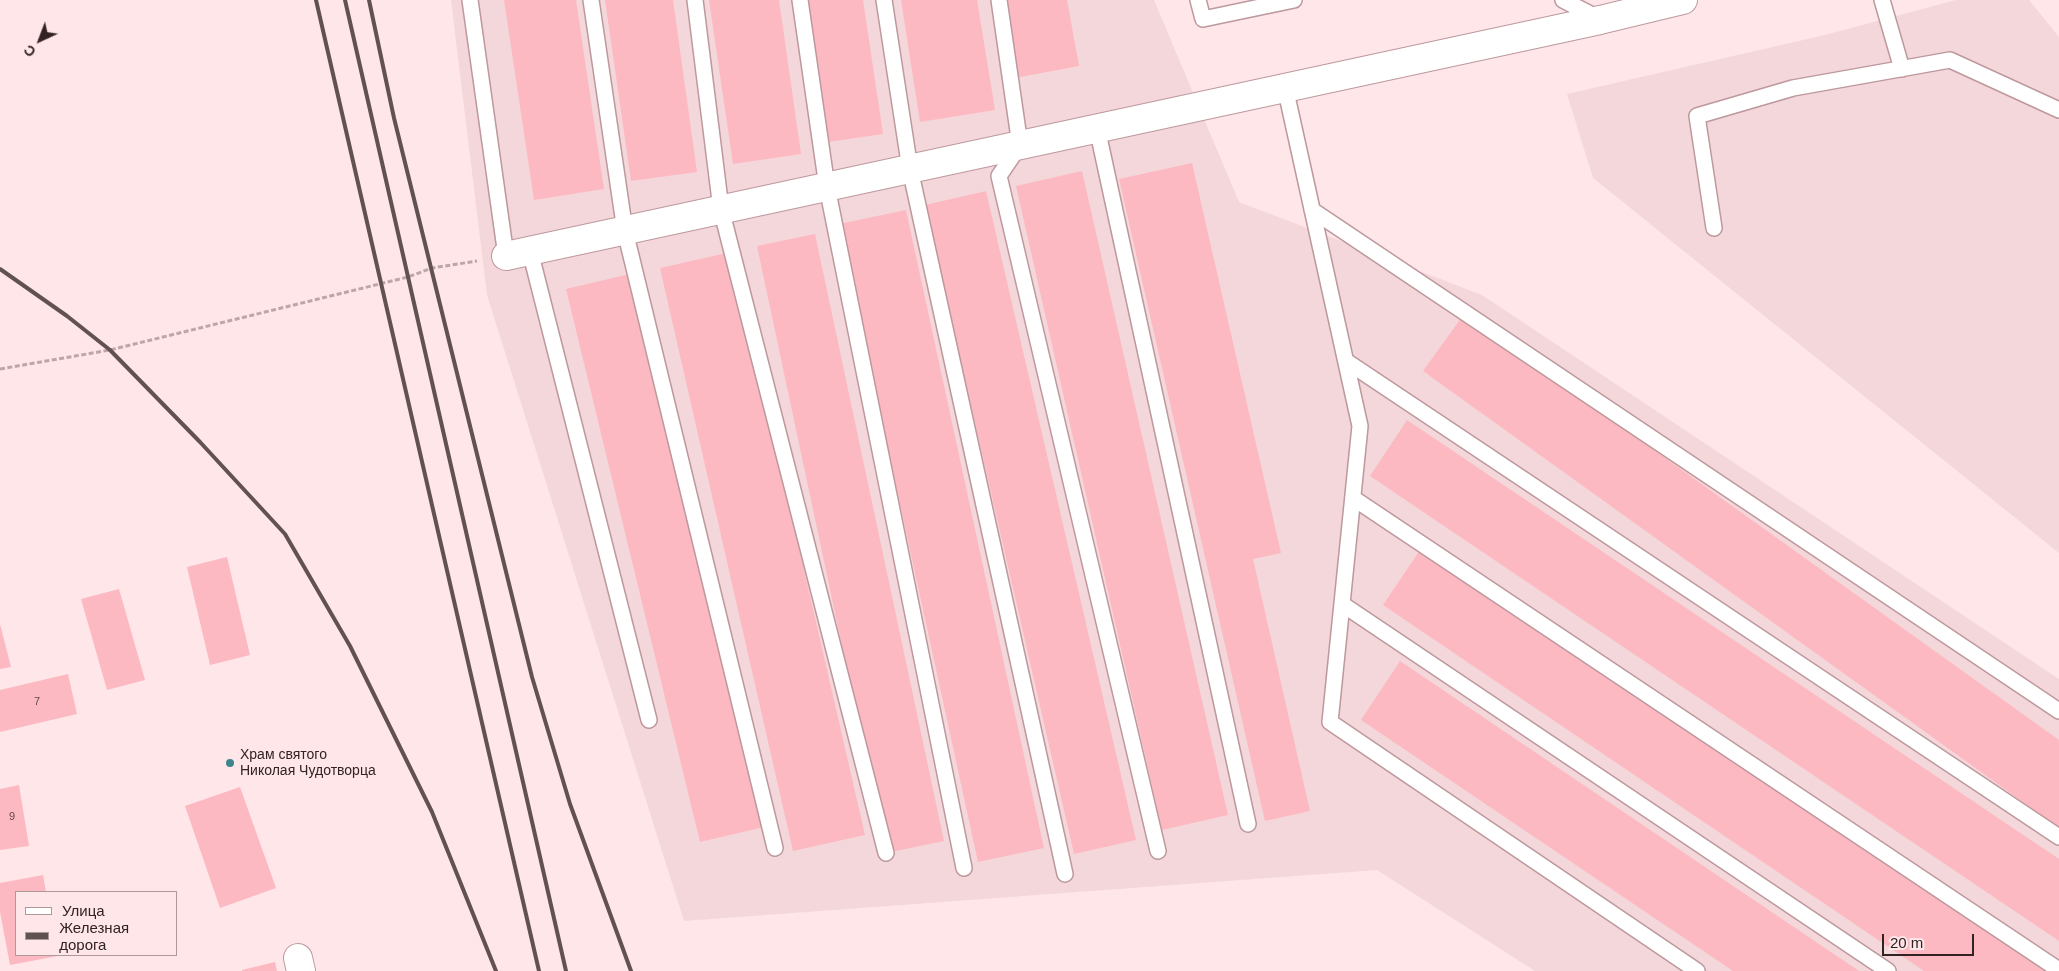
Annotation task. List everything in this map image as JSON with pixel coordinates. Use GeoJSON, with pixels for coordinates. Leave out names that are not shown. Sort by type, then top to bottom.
{"type":"FeatureCollection","features":[{"type":"Feature","properties":{"kind":"street"},"geometry":{"type":"LineString","coordinates":[[518,254],[1600,20],[1683,0]]}},
{"type":"Feature","properties":{"kind":"lane"},"geometry":{"type":"LineString","coordinates":[[470,0],[518,254],[648,720]]}},
{"type":"Feature","properties":{"kind":"lane"},"geometry":{"type":"LineString","coordinates":[[591,0],[625,231],[774,848]]}},
{"type":"Feature","properties":{"kind":"lane"},"geometry":{"type":"LineString","coordinates":[[695,0],[721,209],[886,853]]}},
{"type":"Feature","properties":{"kind":"lane"},"geometry":{"type":"LineString","coordinates":[[800,0],[827,187],[964,868]]}},
{"type":"Feature","properties":{"kind":"lane"},"geometry":{"type":"LineString","coordinates":[[884,0],[910,169],[1065,874]]}},
{"type":"Feature","properties":{"kind":"lane"},"geometry":{"type":"LineString","coordinates":[[999,0],[1020,145],[999,176],[1158,851]]}},
{"type":"Feature","properties":{"kind":"lane"},"geometry":{"type":"LineString","coordinates":[[1198,0],[1204,19],[1294,0]]}},
{"type":"Feature","properties":{"kind":"lane"},"geometry":{"type":"LineString","coordinates":[[1563,0],[1600,20]]}},
{"type":"Feature","properties":{"kind":"lane"},"geometry":{"type":"LineString","coordinates":[[1882,0],[1902,68]]}},
{"type":"Feature","properties":{"kind":"lane"},"geometry":{"type":"LineString","coordinates":[[1714,228],[1698,116],[1793,88],[1950,60],[2059,110]]}},
{"type":"Feature","properties":{"kind":"lane"},"geometry":{"type":"LineString","coordinates":[[1285,88],[1360,426],[1330,722],[1697,971]]}},
{"type":"Feature","properties":{"kind":"lane"},"geometry":{"type":"LineString","coordinates":[[1097,128],[1248,824]]}},
{"type":"Feature","properties":{"kind":"lane"},"geometry":{"type":"LineString","coordinates":[[1312,210],[2059,711]]}},
{"type":"Feature","properties":{"kind":"lane"},"geometry":{"type":"LineString","coordinates":[[1346,361],[2059,837]]}},
{"type":"Feature","properties":{"kind":"lane"},"geometry":{"type":"LineString","coordinates":[[1353,498],[2059,970]]}},
{"type":"Feature","properties":{"kind":"lane"},"geometry":{"type":"LineString","coordinates":[[1342,604],[1888,971]]}},
{"type":"Feature","properties":{"kind":"path"},"geometry":{"type":"LineString","coordinates":[[0,368],[110,350],[408,277],[432,268],[518,254]]}},
{"type":"Feature","properties":{"kind":"shaded area"},"geometry":{"type":"Polygon","coordinates":[[[451,0],[1154,0],[1239,202],[1482,295],[2059,679],[2059,971],[1535,971],[1377,870],[684,921],[487,295],[451,0]]]}},
{"type":"Feature","properties":{"kind":"shaded area"},"geometry":{"type":"Polygon","coordinates":[[[1956,0],[2029,0],[2059,37],[2059,553],[1593,178],[1567,94],[1825,35],[1956,0]]]}},
{"type":"Feature","properties":{"kind":"building"},"geometry":{"type":"Polygon","coordinates":[[[504,0],[576,0],[604,189],[534,200],[504,0]]]}},
{"type":"Feature","properties":{"kind":"building"},"geometry":{"type":"Polygon","coordinates":[[[605,0],[673,0],[697,172],[631,181],[605,0]]]}},
{"type":"Feature","properties":{"kind":"building"},"geometry":{"type":"Polygon","coordinates":[[[709,0],[779,0],[801,154],[733,164],[709,0]]]}},
{"type":"Feature","properties":{"kind":"building"},"geometry":{"type":"Polygon","coordinates":[[[808,0],[863,0],[883,134],[828,142],[808,0]]]}},
{"type":"Feature","properties":{"kind":"building"},"geometry":{"type":"Polygon","coordinates":[[[901,0],[977,0],[995,110],[920,122],[901,0]]]}},
{"type":"Feature","properties":{"kind":"building"},"geometry":{"type":"Polygon","coordinates":[[[1001,0],[1067,0],[1079,66],[1015,78],[1001,0]]]}},
{"type":"Feature","properties":{"kind":"building"},"geometry":{"type":"Polygon","coordinates":[[[1192,163],[1281,553],[1253,559],[1310,811],[1265,821],[1119,179],[1192,163]]]}},
{"type":"Feature","properties":{"kind":"building"},"geometry":{"type":"Polygon","coordinates":[[[1082,171],[1228,815],[1162,830],[1016,186],[1082,171]]]}},
{"type":"Feature","properties":{"kind":"building"},"geometry":{"type":"Polygon","coordinates":[[[986,191],[1136,840],[1074,854],[925,205],[986,191]]]}},
{"type":"Feature","properties":{"kind":"building"},"geometry":{"type":"Polygon","coordinates":[[[906,210],[1044,848],[978,862],[839,224],[906,210]]]}},
{"type":"Feature","properties":{"kind":"building"},"geometry":{"type":"Polygon","coordinates":[[[815,234],[944,841],[886,853],[757,246],[815,234]]]}},
{"type":"Feature","properties":{"kind":"building"},"geometry":{"type":"Polygon","coordinates":[[[731,252],[865,835],[793,851],[660,268],[731,252]]]}},
{"type":"Feature","properties":{"kind":"building"},"geometry":{"type":"Polygon","coordinates":[[[630,274],[764,827],[700,842],[566,289],[630,274]]]}},
{"type":"Feature","properties":{"kind":"building"},"geometry":{"type":"Polygon","coordinates":[[[1464,314],[2059,740],[2059,828],[1423,371],[1464,314]]]}},
{"type":"Feature","properties":{"kind":"building"},"geometry":{"type":"Polygon","coordinates":[[[1407,420],[2059,859],[2059,941],[1370,476],[1407,420]]]}},
{"type":"Feature","properties":{"kind":"building"},"geometry":{"type":"Polygon","coordinates":[[[1422,547],[2049,971],[1924,971],[1383,605],[1422,547]]]}},
{"type":"Feature","properties":{"kind":"building"},"geometry":{"type":"Polygon","coordinates":[[[227,557],[250,655],[210,665],[187,567],[227,557]]]}},
{"type":"Feature","properties":{"kind":"building"},"geometry":{"type":"Polygon","coordinates":[[[119,589],[145,680],[107,690],[81,599],[119,589]]]}},
{"type":"Feature","properties":{"kind":"building"},"geometry":{"type":"Polygon","coordinates":[[[0,624],[11,667],[0,669],[0,624]]]}},
{"type":"Feature","properties":{"kind":"building"},"geometry":{"type":"Polygon","coordinates":[[[1400,661],[1859,971],[1733,971],[1361,720],[1400,661]]]}},
{"type":"Feature","properties":{"kind":"building"},"geometry":{"type":"Polygon","coordinates":[[[68,674],[77,714],[0,732],[0,690],[68,674]]]}},
{"type":"Feature","properties":{"kind":"building"},"geometry":{"type":"Polygon","coordinates":[[[19,785],[29,846],[0,850],[0,789],[19,785]]]}},
{"type":"Feature","properties":{"kind":"building"},"geometry":{"type":"Polygon","coordinates":[[[240,787],[276,888],[220,908],[185,806],[240,787]]]}},
{"type":"Feature","properties":{"kind":"building"},"geometry":{"type":"Polygon","coordinates":[[[43,875],[46,891],[15,891],[15,956],[58,956],[10,965],[0,912],[0,883],[43,875]]]}},
{"type":"Feature","properties":{"kind":"building"},"geometry":{"type":"Polygon","coordinates":[[[275,962],[277,971],[242,971],[242,970],[275,962]]]}},
{"type":"Feature","properties":{"kind":"railway"},"geometry":{"type":"LineString","coordinates":[[316,0],[539,971]]}},
{"type":"Feature","properties":{"kind":"railway"},"geometry":{"type":"LineString","coordinates":[[345,0],[566,971]]}},
{"type":"Feature","properties":{"kind":"railway"},"geometry":{"type":"LineString","coordinates":[[369,0],[394,118],[532,677],[570,804],[631,971]]}},
{"type":"Feature","properties":{"kind":"railway"},"geometry":{"type":"LineString","coordinates":[[0,269],[67,316],[110,350],[200,442],[285,534],[350,646],[432,812],[496,971]]}},
{"type":"Feature","properties":{"kind":"place","name":"Храм святого Николая Чудотворца"},"geometry":{"type":"Point","coordinates":[230,763]}}]}
